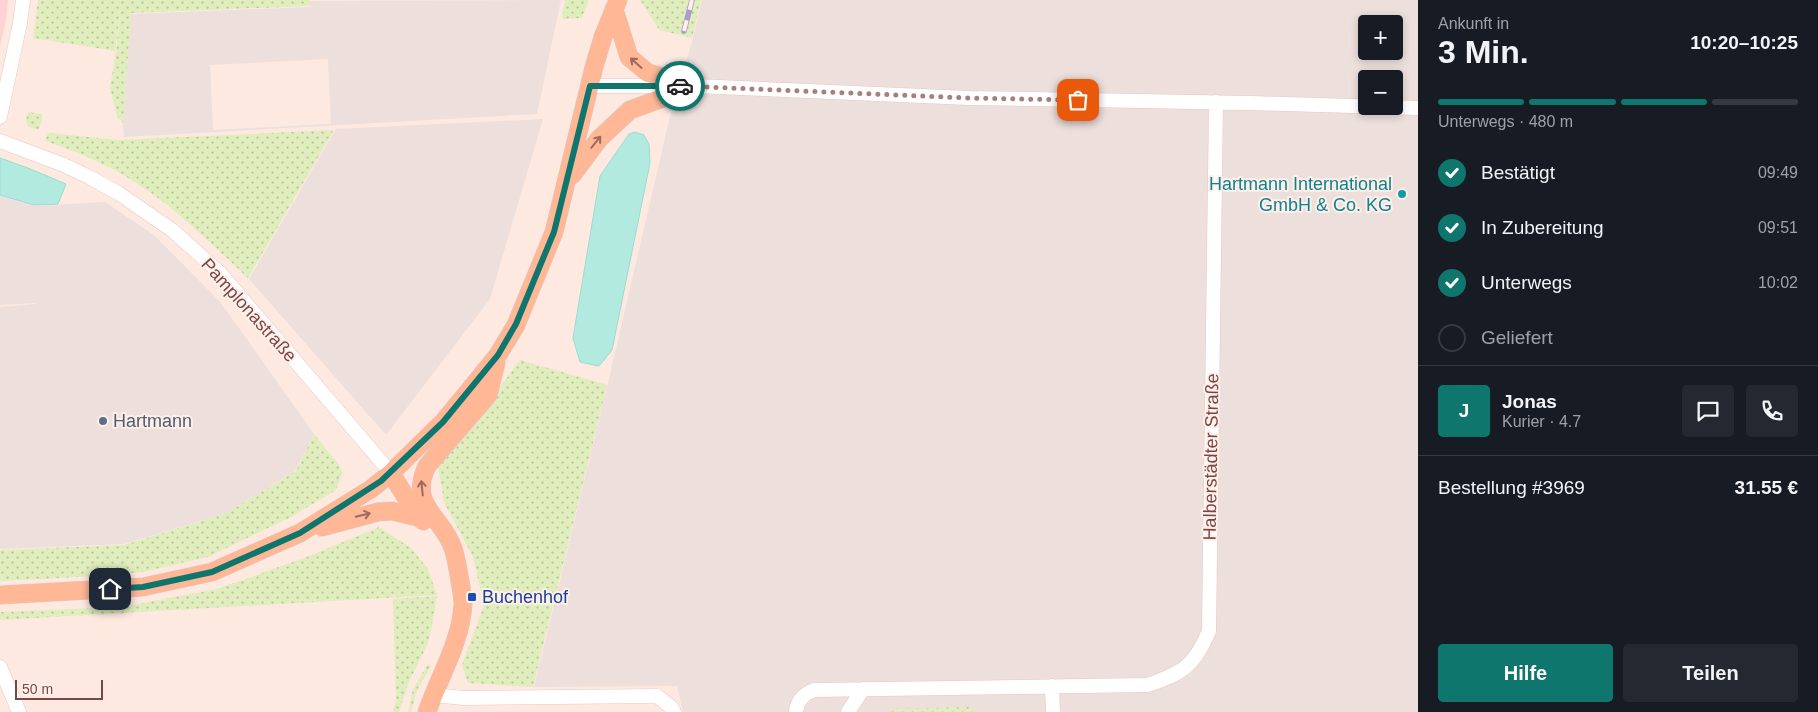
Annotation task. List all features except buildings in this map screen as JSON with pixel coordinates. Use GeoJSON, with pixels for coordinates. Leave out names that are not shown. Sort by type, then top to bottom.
{"type":"FeatureCollection","features":[{"type":"Feature","properties":{"kind":"main road"},"geometry":{"type":"LineString","coordinates":[[616,5],[629,56],[648,73],[696,86]]}},
{"type":"Feature","properties":{"kind":"main road"},"geometry":{"type":"LineString","coordinates":[[300,533],[371,489],[391,473],[443,422],[498,355],[516,324],[554,232],[601,44],[616,5]]}},
{"type":"Feature","properties":{"kind":"main road"},"geometry":{"type":"LineString","coordinates":[[567,181],[599,138],[630,110],[696,86]]}},
{"type":"Feature","properties":{"kind":"main road"},"geometry":{"type":"LineString","coordinates":[[427,712],[455,644],[463,603],[453,547],[426,506],[421,489],[422,477],[427,466],[488,395],[498,355]]}},
{"type":"Feature","properties":{"kind":"main road"},"geometry":{"type":"LineString","coordinates":[[391,473],[413,509],[456,563]]}},
{"type":"Feature","properties":{"kind":"main road"},"geometry":{"type":"LineString","coordinates":[[0,595],[143,587],[212,572],[300,533],[361,515],[392,511],[421,518]]}},
{"type":"Feature","properties":{"kind":"street"},"geometry":{"type":"LineString","coordinates":[[0,117],[23,0]]}},
{"type":"Feature","properties":{"kind":"street"},"geometry":{"type":"LineString","coordinates":[[590,86],[696,86],[969,98],[1216,102],[1418,108]]}},
{"type":"Feature","properties":{"kind":"street","name":"Halberstädter Straße"},"geometry":{"type":"LineString","coordinates":[[796,712],[798,702],[802,697],[814,690],[1148,685],[1174,676],[1193,661],[1208,631],[1216,102]]}},
{"type":"Feature","properties":{"kind":"street","name":"Pamplonastraße"},"geometry":{"type":"LineString","coordinates":[[0,141],[64,165],[89,177],[118,193],[172,230],[220,273],[391,473]]}},
{"type":"Feature","properties":{"kind":"street"},"geometry":{"type":"LineString","coordinates":[[0,667],[19,712]]}},
{"type":"Feature","properties":{"kind":"street"},"geometry":{"type":"LineString","coordinates":[[1052,686],[1053,712]]}},
{"type":"Feature","properties":{"kind":"street"},"geometry":{"type":"LineString","coordinates":[[848,712],[863,689]]}},
{"type":"Feature","properties":{"kind":"street"},"geometry":{"type":"LineString","coordinates":[[433,695],[464,698],[657,696],[671,707],[674,712]]}},
{"type":"Feature","properties":{"kind":"shaded area"},"geometry":{"type":"Polygon","coordinates":[[[0,0],[8,0],[6,21],[0,46],[0,0]]]}},
{"type":"Feature","properties":{"kind":"shaded area"},"geometry":{"type":"Polygon","coordinates":[[[561,0],[537,114],[124,137],[123,123],[131,14],[310,7],[310,1],[561,0]],[[328,59],[210,65],[213,130],[331,124],[328,59]]]}},
{"type":"Feature","properties":{"kind":"shaded area"},"geometry":{"type":"Polygon","coordinates":[[[702,0],[1418,0],[1418,712],[683,712],[677,686],[534,687],[608,383],[672,108],[702,0]]]}},
{"type":"Feature","properties":{"kind":"shaded area"},"geometry":{"type":"Polygon","coordinates":[[[543,119],[490,299],[386,435],[249,279],[336,129],[543,119]]]}},
{"type":"Feature","properties":{"kind":"shaded area"},"geometry":{"type":"Polygon","coordinates":[[[0,196],[34,206],[105,202],[154,235],[221,303],[314,434],[295,471],[227,513],[124,544],[0,549],[0,307],[36,303],[0,305],[0,196]]]}},
{"type":"Feature","properties":{"kind":"green space"},"geometry":{"type":"Polygon","coordinates":[[[38,0],[310,0],[310,6],[131,13],[123,123],[117,116],[110,88],[116,52],[121,3],[115,51],[33,38],[38,0]]]}},
{"type":"Feature","properties":{"kind":"green space"},"geometry":{"type":"Polygon","coordinates":[[[565,0],[589,0],[582,18],[562,19],[565,0]]]}},
{"type":"Feature","properties":{"kind":"green space"},"geometry":{"type":"Polygon","coordinates":[[[640,0],[701,0],[692,38],[659,30],[640,0]]]}},
{"type":"Feature","properties":{"kind":"green space"},"geometry":{"type":"Polygon","coordinates":[[[28,112],[42,114],[39,129],[28,126],[26,120],[28,112]]]}},
{"type":"Feature","properties":{"kind":"green space"},"geometry":{"type":"Polygon","coordinates":[[[334,130],[248,278],[189,224],[142,187],[96,161],[45,141],[48,133],[119,140],[334,130]]]}},
{"type":"Feature","properties":{"kind":"green space"},"geometry":{"type":"Polygon","coordinates":[[[520,360],[607,385],[533,687],[468,683],[462,665],[484,605],[473,557],[444,502],[438,466],[478,417],[520,360]]]}},
{"type":"Feature","properties":{"kind":"green space"},"geometry":{"type":"Polygon","coordinates":[[[314,434],[340,466],[342,474],[336,490],[293,516],[208,557],[143,572],[0,581],[0,550],[124,545],[227,513],[296,471],[314,434]]]}},
{"type":"Feature","properties":{"kind":"green space"},"geometry":{"type":"Polygon","coordinates":[[[379,527],[411,548],[428,569],[437,595],[0,620],[0,612],[122,607],[217,589],[307,557],[379,527]]]}},
{"type":"Feature","properties":{"kind":"green space"},"geometry":{"type":"Polygon","coordinates":[[[437,596],[429,641],[408,684],[399,712],[393,712],[396,699],[393,599],[437,596]]]}},
{"type":"Feature","properties":{"kind":"green space"},"geometry":{"type":"Polygon","coordinates":[[[428,664],[431,666],[417,690],[411,712],[408,712],[413,689],[428,664]]]}},
{"type":"Feature","properties":{"kind":"green space"},"geometry":{"type":"Polygon","coordinates":[[[973,707],[973,712],[889,712],[889,709],[973,707]]]}},
{"type":"Feature","properties":{"kind":"water"},"geometry":{"type":"Polygon","coordinates":[[[635,132],[644,135],[649,144],[650,163],[612,350],[599,366],[580,362],[573,338],[600,176],[629,134],[635,132]]]}},
{"type":"Feature","properties":{"kind":"water"},"geometry":{"type":"Polygon","coordinates":[[[0,158],[66,184],[58,204],[34,205],[0,195],[0,158]]]}},
{"type":"Feature","properties":{"kind":"railway"},"geometry":{"type":"LineString","coordinates":[[684,31],[692,0]]}},
{"type":"Feature","properties":{"kind":"way so far"},"geometry":{"type":"LineString","coordinates":[[680,86],[969,98],[1078,100]]}},
{"type":"Feature","properties":{"kind":"place","name":"Hartmann International GmbH & Co. KG"},"geometry":{"type":"Point","coordinates":[1402,194]}},
{"type":"Feature","properties":{"kind":"place","name":"Hartmann"},"geometry":{"type":"Point","coordinates":[103,421]}},
{"type":"Feature","properties":{"kind":"place","name":"Buchenhof"},"geometry":{"type":"Point","coordinates":[472,597]}},
{"type":"Feature","properties":{"kind":"route"},"geometry":{"type":"LineString","coordinates":[[110,589],[143,587],[212,572],[300,533],[371,489],[391,473],[443,422],[498,355],[516,324],[554,232],[590,86],[680,86]]}}]}
